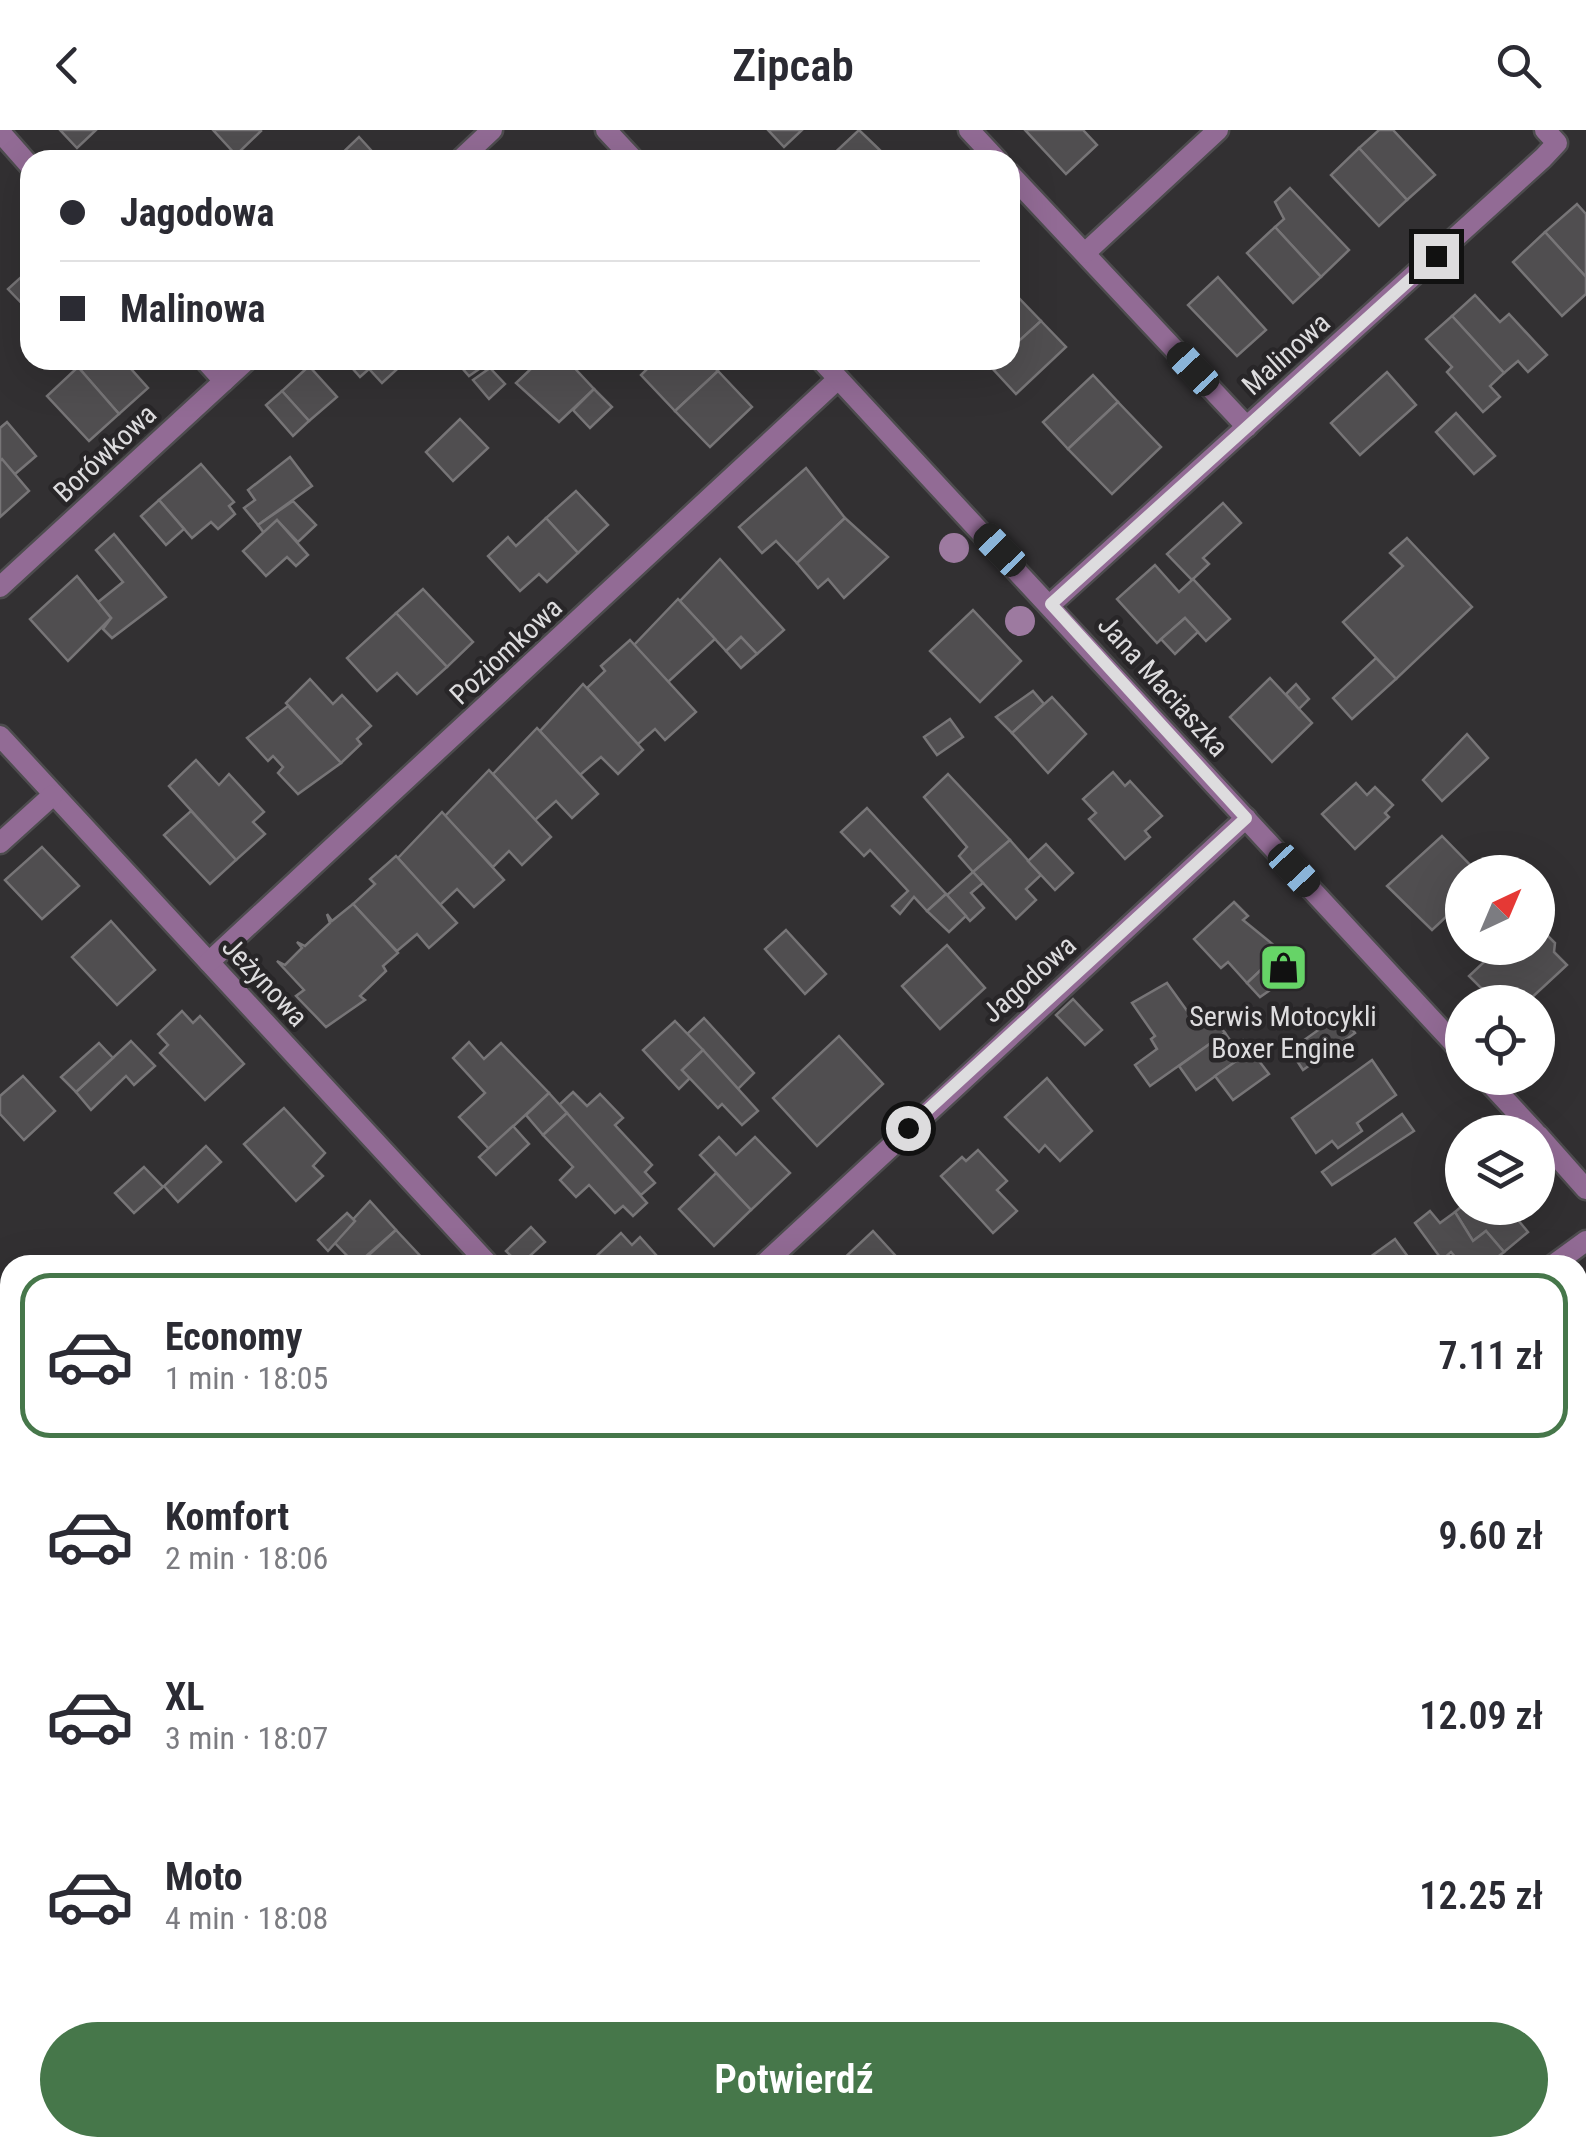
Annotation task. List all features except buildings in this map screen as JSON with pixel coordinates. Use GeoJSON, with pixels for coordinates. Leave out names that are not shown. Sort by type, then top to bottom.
{"type":"FeatureCollection","features":[{"type":"Feature","properties":{"kind":"street"},"geometry":{"type":"LineString","coordinates":[[471,150],[492,130]]}},
{"type":"Feature","properties":{"kind":"street"},"geometry":{"type":"LineString","coordinates":[[969,130],[988,150]]}},
{"type":"Feature","properties":{"kind":"street"},"geometry":{"type":"LineString","coordinates":[[1085,253],[1218,130]]}},
{"type":"Feature","properties":{"kind":"street"},"geometry":{"type":"LineString","coordinates":[[608,131],[625,150]]}},
{"type":"Feature","properties":{"kind":"street"},"geometry":{"type":"LineString","coordinates":[[0,132],[20,155]]}},
{"type":"Feature","properties":{"kind":"street","name":"Malinowa"},"geometry":{"type":"LineString","coordinates":[[1051,604],[1247,427],[1551,136]]}},
{"type":"Feature","properties":{"kind":"street"},"geometry":{"type":"LineString","coordinates":[[1020,185],[1247,427]]}},
{"type":"Feature","properties":{"kind":"street"},"geometry":{"type":"LineString","coordinates":[[213,370],[224,382]]}},
{"type":"Feature","properties":{"kind":"street","name":"Borówkowa"},"geometry":{"type":"LineString","coordinates":[[0,587],[237,370]]}},
{"type":"Feature","properties":{"kind":"street","name":"Jana Maciaszka"},"geometry":{"type":"LineString","coordinates":[[830,370],[1051,604],[1445,1034]]}},
{"type":"Feature","properties":{"kind":"street","name":"Poziomkowa"},"geometry":{"type":"LineString","coordinates":[[209,962],[838,379]]}},
{"type":"Feature","properties":{"kind":"street","name":"Jeżynowa"},"geometry":{"type":"LineString","coordinates":[[0,736],[480,1255]]}},
{"type":"Feature","properties":{"kind":"street"},"geometry":{"type":"LineString","coordinates":[[0,844],[53,794]]}},
{"type":"Feature","properties":{"kind":"street","name":"Jagodowa"},"geometry":{"type":"LineString","coordinates":[[774,1255],[1246,818]]}},
{"type":"Feature","properties":{"kind":"street"},"geometry":{"type":"LineString","coordinates":[[1501,1095],[1519,1115]]}},
{"type":"Feature","properties":{"kind":"street"},"geometry":{"type":"LineString","coordinates":[[1555,1155],[1586,1189]]}},
{"type":"Feature","properties":{"kind":"place","name":"Serwis Motocykli Boxer Engine"},"geometry":{"type":"Point","coordinates":[1283,968]}},
{"type":"Feature","properties":{"kind":"route"},"geometry":{"type":"LineString","coordinates":[[908,1128],[1246,818],[1051,604],[1436,256]]}}]}
